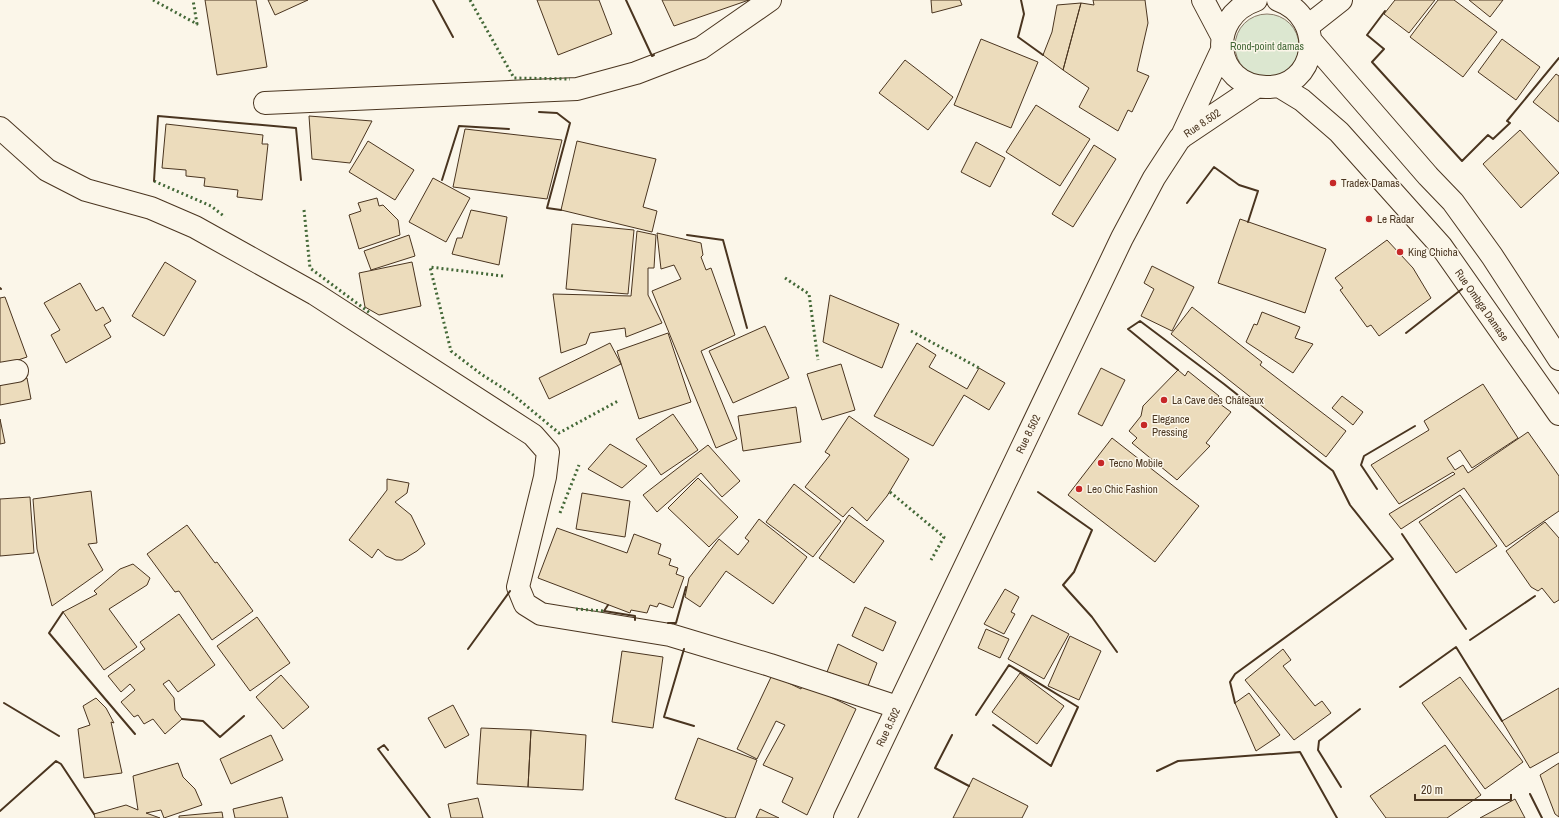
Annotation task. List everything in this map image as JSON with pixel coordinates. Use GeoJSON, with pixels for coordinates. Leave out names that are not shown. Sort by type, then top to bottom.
{"type":"FeatureCollection","features":[{"type":"Feature","properties":{"kind":"main road"},"geometry":{"type":"LineString","coordinates":[[265,103],[576,90],[636,73],[701,48],[770,0]]}},
{"type":"Feature","properties":{"kind":"main road"},"geometry":{"type":"LineString","coordinates":[[1203,0],[1222,43],[1226,63],[1234,74],[1244,82],[1256,87],[1279,86],[1288,82],[1303,69],[1308,61],[1310,34],[1341,0]]}},
{"type":"Feature","properties":{"kind":"main road"},"geometry":{"type":"LineString","coordinates":[[1180,138],[1222,43],[1226,23],[1234,12],[1245,3],[1256,0]]}},
{"type":"Feature","properties":{"kind":"main road"},"geometry":{"type":"LineString","coordinates":[[1278,0],[1289,4],[1300,13],[1310,34],[1428,176],[1453,202],[1492,256],[1559,359]]}},
{"type":"Feature","properties":{"kind":"main road","name":"Rue Ombga Damase"},"geometry":{"type":"LineString","coordinates":[[1279,86],[1302,100],[1339,132],[1441,246],[1559,414]]}},
{"type":"Feature","properties":{"kind":"main road","name":"Rue 8.502"},"geometry":{"type":"LineString","coordinates":[[845,818],[1122,238],[1154,178],[1180,138],[1256,87]]}},
{"type":"Feature","properties":{"kind":"main road"},"geometry":{"type":"LineString","coordinates":[[0,128],[47,170],[86,190],[151,208],[195,227],[315,294],[533,435],[548,452],[545,477],[518,587],[525,604],[541,614],[670,635],[770,665],[898,707]]}},
{"type":"Feature","properties":{"kind":"green space","name":"Rond-point damas"},"geometry":{"type":"Polygon","coordinates":[[[1267,14],[1279,16],[1290,23],[1297,34],[1299,46],[1297,58],[1290,69],[1279,76],[1267,78],[1255,76],[1244,69],[1237,58],[1235,46],[1237,34],[1244,23],[1255,16],[1267,14]]]}},
{"type":"Feature","properties":{"kind":"building"},"geometry":{"type":"Polygon","coordinates":[[[205,0],[256,0],[267,67],[217,75],[205,0]]]}},
{"type":"Feature","properties":{"kind":"building"},"geometry":{"type":"Polygon","coordinates":[[[268,0],[308,0],[275,15],[268,0]]]}},
{"type":"Feature","properties":{"kind":"building"},"geometry":{"type":"Polygon","coordinates":[[[537,0],[599,0],[612,34],[558,55],[537,0]]]}},
{"type":"Feature","properties":{"kind":"building"},"geometry":{"type":"Polygon","coordinates":[[[662,0],[749,0],[674,26],[662,0]]]}},
{"type":"Feature","properties":{"kind":"building"},"geometry":{"type":"Polygon","coordinates":[[[931,0],[960,0],[962,5],[932,13],[931,0]]]}},
{"type":"Feature","properties":{"kind":"building"},"geometry":{"type":"Polygon","coordinates":[[[1093,0],[1145,0],[1148,23],[1137,71],[1149,76],[1132,112],[1128,110],[1118,131],[1079,107],[1089,88],[1063,70],[1081,3],[1094,5],[1093,0]]]}},
{"type":"Feature","properties":{"kind":"building"},"geometry":{"type":"Polygon","coordinates":[[[1395,0],[1435,0],[1409,33],[1384,14],[1395,0]]]}},
{"type":"Feature","properties":{"kind":"building"},"geometry":{"type":"Polygon","coordinates":[[[1438,0],[1454,0],[1497,32],[1463,77],[1410,37],[1438,0]]]}},
{"type":"Feature","properties":{"kind":"building"},"geometry":{"type":"Polygon","coordinates":[[[1469,0],[1503,0],[1490,17],[1469,0]]]}},
{"type":"Feature","properties":{"kind":"building"},"geometry":{"type":"Polygon","coordinates":[[[1081,3],[1063,70],[1043,55],[1052,32],[1057,5],[1081,3]]]}},
{"type":"Feature","properties":{"kind":"building"},"geometry":{"type":"Polygon","coordinates":[[[981,39],[1038,62],[1011,128],[954,105],[981,39]]]}},
{"type":"Feature","properties":{"kind":"building"},"geometry":{"type":"Polygon","coordinates":[[[1502,39],[1540,67],[1516,100],[1478,72],[1502,39]]]}},
{"type":"Feature","properties":{"kind":"building"},"geometry":{"type":"Polygon","coordinates":[[[905,60],[953,97],[928,130],[879,93],[905,60]]]}},
{"type":"Feature","properties":{"kind":"building"},"geometry":{"type":"Polygon","coordinates":[[[1556,74],[1559,76],[1559,122],[1533,102],[1556,74]]]}},
{"type":"Feature","properties":{"kind":"building"},"geometry":{"type":"Polygon","coordinates":[[[1036,105],[1090,139],[1060,186],[1006,152],[1036,105]]]}},
{"type":"Feature","properties":{"kind":"building"},"geometry":{"type":"Polygon","coordinates":[[[309,116],[372,121],[350,163],[312,159],[309,116]]]}},
{"type":"Feature","properties":{"kind":"building"},"geometry":{"type":"Polygon","coordinates":[[[166,124],[263,135],[262,144],[268,144],[262,200],[237,197],[238,190],[204,186],[205,178],[186,176],[186,170],[162,168],[166,124]]]}},
{"type":"Feature","properties":{"kind":"building"},"geometry":{"type":"Polygon","coordinates":[[[465,129],[562,140],[547,199],[453,187],[465,129]]]}},
{"type":"Feature","properties":{"kind":"building"},"geometry":{"type":"Polygon","coordinates":[[[1520,130],[1559,173],[1521,208],[1483,164],[1520,130]]]}},
{"type":"Feature","properties":{"kind":"building"},"geometry":{"type":"Polygon","coordinates":[[[368,141],[414,170],[395,200],[349,172],[368,141]]]}},
{"type":"Feature","properties":{"kind":"building"},"geometry":{"type":"Polygon","coordinates":[[[577,141],[656,159],[643,207],[657,211],[652,232],[561,210],[577,141]]]}},
{"type":"Feature","properties":{"kind":"building"},"geometry":{"type":"Polygon","coordinates":[[[976,142],[1005,158],[990,187],[961,172],[976,142]]]}},
{"type":"Feature","properties":{"kind":"building"},"geometry":{"type":"Polygon","coordinates":[[[1094,145],[1116,159],[1073,227],[1052,214],[1094,145]]]}},
{"type":"Feature","properties":{"kind":"building"},"geometry":{"type":"Polygon","coordinates":[[[433,178],[470,198],[446,242],[409,222],[433,178]]]}},
{"type":"Feature","properties":{"kind":"building"},"geometry":{"type":"Polygon","coordinates":[[[377,198],[379,206],[383,205],[398,220],[400,235],[359,249],[349,215],[361,211],[358,203],[377,198]]]}},
{"type":"Feature","properties":{"kind":"building"},"geometry":{"type":"Polygon","coordinates":[[[471,210],[507,217],[499,265],[452,254],[457,238],[462,238],[471,210]]]}},
{"type":"Feature","properties":{"kind":"building"},"geometry":{"type":"Polygon","coordinates":[[[1240,219],[1326,249],[1305,313],[1218,283],[1240,219]]]}},
{"type":"Feature","properties":{"kind":"building"},"geometry":{"type":"Polygon","coordinates":[[[572,224],[634,230],[628,294],[566,289],[572,224]]]}},
{"type":"Feature","properties":{"kind":"building"},"geometry":{"type":"Polygon","coordinates":[[[637,231],[656,235],[654,268],[648,268],[648,295],[662,323],[626,337],[625,328],[590,333],[586,344],[561,353],[553,294],[631,296],[637,231]]]}},
{"type":"Feature","properties":{"kind":"building"},"geometry":{"type":"Polygon","coordinates":[[[657,233],[701,243],[703,255],[701,257],[706,270],[711,268],[735,335],[701,351],[737,439],[716,448],[652,291],[681,279],[674,265],[661,269],[657,233]]]}},
{"type":"Feature","properties":{"kind":"building"},"geometry":{"type":"Polygon","coordinates":[[[409,235],[415,256],[371,270],[364,251],[409,235]]]}},
{"type":"Feature","properties":{"kind":"building"},"geometry":{"type":"Polygon","coordinates":[[[1387,240],[1413,268],[1431,298],[1379,336],[1371,325],[1367,327],[1340,290],[1343,288],[1335,278],[1387,240]]]}},
{"type":"Feature","properties":{"kind":"building"},"geometry":{"type":"Polygon","coordinates":[[[165,262],[196,281],[164,336],[132,316],[165,262]]]}},
{"type":"Feature","properties":{"kind":"building"},"geometry":{"type":"Polygon","coordinates":[[[412,262],[421,306],[379,315],[365,307],[359,273],[412,262]]]}},
{"type":"Feature","properties":{"kind":"building"},"geometry":{"type":"Polygon","coordinates":[[[1152,266],[1194,287],[1172,331],[1141,316],[1154,289],[1144,283],[1152,266]]]}},
{"type":"Feature","properties":{"kind":"building"},"geometry":{"type":"Polygon","coordinates":[[[80,283],[96,311],[103,307],[111,321],[104,325],[111,337],[66,363],[51,335],[60,330],[44,303],[80,283]]]}},
{"type":"Feature","properties":{"kind":"building"},"geometry":{"type":"Polygon","coordinates":[[[830,295],[899,324],[882,368],[823,342],[830,295]]]}},
{"type":"Feature","properties":{"kind":"building"},"geometry":{"type":"Polygon","coordinates":[[[5,297],[27,357],[0,366],[0,298],[5,297]]]}},
{"type":"Feature","properties":{"kind":"building"},"geometry":{"type":"Polygon","coordinates":[[[1192,307],[1262,362],[1260,365],[1346,431],[1326,457],[1171,334],[1192,307]]]}},
{"type":"Feature","properties":{"kind":"building"},"geometry":{"type":"Polygon","coordinates":[[[1262,312],[1300,327],[1295,338],[1313,344],[1293,373],[1246,342],[1254,324],[1257,325],[1262,312]]]}},
{"type":"Feature","properties":{"kind":"building"},"geometry":{"type":"Polygon","coordinates":[[[765,326],[789,378],[733,403],[709,351],[765,326]]]}},
{"type":"Feature","properties":{"kind":"building"},"geometry":{"type":"Polygon","coordinates":[[[668,333],[691,402],[639,419],[617,351],[668,333]]]}},
{"type":"Feature","properties":{"kind":"building"},"geometry":{"type":"Polygon","coordinates":[[[610,343],[621,364],[549,399],[539,378],[610,343]]]}},
{"type":"Feature","properties":{"kind":"building"},"geometry":{"type":"Polygon","coordinates":[[[917,343],[936,355],[929,367],[967,389],[979,368],[1005,383],[989,410],[964,395],[933,446],[874,416],[917,343]]]}},
{"type":"Feature","properties":{"kind":"building"},"geometry":{"type":"Polygon","coordinates":[[[841,364],[855,410],[822,420],[807,374],[841,364]]]}},
{"type":"Feature","properties":{"kind":"building"},"geometry":{"type":"Polygon","coordinates":[[[1101,368],[1125,380],[1102,426],[1078,414],[1101,368]]]}},
{"type":"Feature","properties":{"kind":"building"},"geometry":{"type":"Polygon","coordinates":[[[1178,370],[1185,376],[1188,371],[1219,396],[1216,401],[1231,412],[1206,443],[1210,446],[1177,480],[1132,443],[1137,438],[1129,431],[1141,416],[1143,406],[1178,370]]]}},
{"type":"Feature","properties":{"kind":"building"},"geometry":{"type":"Polygon","coordinates":[[[27,378],[31,399],[0,405],[0,383],[27,378]]]}},
{"type":"Feature","properties":{"kind":"building"},"geometry":{"type":"Polygon","coordinates":[[[1483,384],[1518,438],[1472,468],[1460,450],[1447,458],[1455,470],[1463,465],[1468,473],[1528,432],[1559,476],[1559,511],[1506,547],[1464,488],[1401,529],[1389,514],[1455,474],[1453,472],[1399,504],[1371,465],[1429,430],[1424,421],[1483,384]]]}},
{"type":"Feature","properties":{"kind":"building"},"geometry":{"type":"Polygon","coordinates":[[[1342,396],[1363,412],[1353,425],[1332,408],[1342,396]]]}},
{"type":"Feature","properties":{"kind":"building"},"geometry":{"type":"Polygon","coordinates":[[[796,407],[801,442],[743,451],[738,416],[796,407]]]}},
{"type":"Feature","properties":{"kind":"building"},"geometry":{"type":"Polygon","coordinates":[[[673,414],[698,450],[661,475],[636,439],[673,414]]]}},
{"type":"Feature","properties":{"kind":"building"},"geometry":{"type":"Polygon","coordinates":[[[849,416],[909,459],[887,496],[867,521],[852,507],[843,517],[805,487],[830,455],[825,452],[849,416]]]}},
{"type":"Feature","properties":{"kind":"building"},"geometry":{"type":"Polygon","coordinates":[[[0,419],[5,443],[0,444],[0,419]]]}},
{"type":"Feature","properties":{"kind":"building"},"geometry":{"type":"Polygon","coordinates":[[[1112,438],[1199,506],[1155,562],[1068,495],[1112,438]]]}},
{"type":"Feature","properties":{"kind":"building"},"geometry":{"type":"Polygon","coordinates":[[[610,444],[647,466],[622,488],[588,469],[610,444]]]}},
{"type":"Feature","properties":{"kind":"building"},"geometry":{"type":"Polygon","coordinates":[[[708,445],[740,481],[722,497],[701,473],[657,512],[643,495],[708,445]]]}},
{"type":"Feature","properties":{"kind":"building"},"geometry":{"type":"Polygon","coordinates":[[[698,478],[738,517],[709,547],[668,508],[698,478]]]}},
{"type":"Feature","properties":{"kind":"building"},"geometry":{"type":"Polygon","coordinates":[[[387,479],[409,483],[407,493],[395,502],[411,515],[425,544],[402,560],[396,560],[386,556],[378,549],[372,558],[349,540],[387,490],[387,479]]]}},
{"type":"Feature","properties":{"kind":"building"},"geometry":{"type":"Polygon","coordinates":[[[794,484],[841,521],[813,557],[766,522],[794,484]]]}},
{"type":"Feature","properties":{"kind":"building"},"geometry":{"type":"Polygon","coordinates":[[[91,491],[97,543],[88,544],[103,570],[52,606],[37,549],[33,499],[91,491]]]}},
{"type":"Feature","properties":{"kind":"building"},"geometry":{"type":"Polygon","coordinates":[[[582,493],[630,501],[625,537],[576,529],[582,493]]]}},
{"type":"Feature","properties":{"kind":"building"},"geometry":{"type":"Polygon","coordinates":[[[1460,495],[1497,546],[1456,573],[1419,522],[1460,495]]]}},
{"type":"Feature","properties":{"kind":"building"},"geometry":{"type":"Polygon","coordinates":[[[30,497],[34,553],[0,556],[0,499],[30,497]]]}},
{"type":"Feature","properties":{"kind":"building"},"geometry":{"type":"Polygon","coordinates":[[[849,515],[884,541],[854,583],[819,558],[849,515]]]}},
{"type":"Feature","properties":{"kind":"building"},"geometry":{"type":"Polygon","coordinates":[[[759,519],[807,557],[773,604],[726,571],[700,607],[685,597],[689,578],[719,539],[738,555],[749,541],[745,538],[759,519]]]}},
{"type":"Feature","properties":{"kind":"building"},"geometry":{"type":"Polygon","coordinates":[[[1545,522],[1559,538],[1559,600],[1554,603],[1542,588],[1538,591],[1531,587],[1506,551],[1545,522]]]}},
{"type":"Feature","properties":{"kind":"building"},"geometry":{"type":"Polygon","coordinates":[[[187,525],[215,563],[217,562],[253,611],[212,640],[179,591],[175,592],[147,554],[187,525]]]}},
{"type":"Feature","properties":{"kind":"building"},"geometry":{"type":"Polygon","coordinates":[[[557,528],[627,553],[634,534],[661,544],[658,554],[671,559],[669,565],[678,568],[676,574],[684,577],[673,608],[659,603],[657,607],[650,605],[647,613],[631,610],[630,613],[538,578],[557,528]]]}},
{"type":"Feature","properties":{"kind":"building"},"geometry":{"type":"Polygon","coordinates":[[[133,564],[150,578],[147,585],[109,609],[137,647],[104,670],[63,612],[97,594],[94,591],[120,569],[133,564]]]}},
{"type":"Feature","properties":{"kind":"building"},"geometry":{"type":"Polygon","coordinates":[[[1005,589],[1019,597],[1011,612],[1015,614],[1004,634],[984,624],[1005,589]]]}},
{"type":"Feature","properties":{"kind":"building"},"geometry":{"type":"Polygon","coordinates":[[[865,607],[896,622],[883,651],[852,636],[865,607]]]}},
{"type":"Feature","properties":{"kind":"building"},"geometry":{"type":"Polygon","coordinates":[[[179,614],[215,665],[178,692],[169,680],[163,684],[174,698],[175,710],[182,719],[165,734],[153,719],[144,724],[138,715],[134,717],[121,702],[135,690],[130,684],[121,692],[108,676],[145,649],[140,642],[179,614]]]}},
{"type":"Feature","properties":{"kind":"building"},"geometry":{"type":"Polygon","coordinates":[[[1032,615],[1069,634],[1044,679],[1008,659],[1032,615]]]}},
{"type":"Feature","properties":{"kind":"building"},"geometry":{"type":"Polygon","coordinates":[[[257,617],[290,663],[250,691],[217,646],[257,617]]]}},
{"type":"Feature","properties":{"kind":"building"},"geometry":{"type":"Polygon","coordinates":[[[986,629],[1009,639],[1000,658],[978,648],[986,629]]]}},
{"type":"Feature","properties":{"kind":"building"},"geometry":{"type":"Polygon","coordinates":[[[1070,636],[1101,651],[1079,700],[1048,686],[1070,636]]]}},
{"type":"Feature","properties":{"kind":"building"},"geometry":{"type":"Polygon","coordinates":[[[838,644],[877,663],[868,686],[827,672],[838,644]]]}},
{"type":"Feature","properties":{"kind":"building"},"geometry":{"type":"Polygon","coordinates":[[[1283,649],[1291,660],[1283,666],[1315,706],[1322,701],[1331,713],[1294,740],[1245,680],[1283,649]]]}},
{"type":"Feature","properties":{"kind":"building"},"geometry":{"type":"Polygon","coordinates":[[[622,651],[663,657],[653,728],[612,722],[622,651]]]}},
{"type":"Feature","properties":{"kind":"building"},"geometry":{"type":"Polygon","coordinates":[[[1020,673],[1064,706],[1037,744],[992,712],[1020,673]]]}},
{"type":"Feature","properties":{"kind":"building"},"geometry":{"type":"Polygon","coordinates":[[[281,675],[309,707],[283,729],[256,697],[281,675]]]}},
{"type":"Feature","properties":{"kind":"building"},"geometry":{"type":"Polygon","coordinates":[[[772,675],[801,689],[803,684],[856,709],[807,815],[782,802],[793,778],[763,765],[785,725],[776,721],[757,759],[737,749],[772,675]]]}},
{"type":"Feature","properties":{"kind":"building"},"geometry":{"type":"Polygon","coordinates":[[[1460,677],[1523,762],[1485,789],[1422,703],[1460,677]]]}},
{"type":"Feature","properties":{"kind":"building"},"geometry":{"type":"Polygon","coordinates":[[[1559,688],[1559,752],[1530,768],[1502,721],[1559,688]]]}},
{"type":"Feature","properties":{"kind":"building"},"geometry":{"type":"Polygon","coordinates":[[[1249,693],[1280,735],[1256,751],[1235,703],[1249,693]]]}},
{"type":"Feature","properties":{"kind":"building"},"geometry":{"type":"Polygon","coordinates":[[[96,698],[106,708],[114,723],[111,722],[122,773],[84,778],[78,729],[90,725],[83,706],[96,698]]]}},
{"type":"Feature","properties":{"kind":"building"},"geometry":{"type":"Polygon","coordinates":[[[453,705],[469,735],[445,748],[428,718],[453,705]]]}},
{"type":"Feature","properties":{"kind":"building"},"geometry":{"type":"Polygon","coordinates":[[[481,728],[531,730],[528,787],[477,784],[481,728]]]}},
{"type":"Feature","properties":{"kind":"building"},"geometry":{"type":"Polygon","coordinates":[[[531,730],[586,735],[583,790],[528,787],[531,730]]]}},
{"type":"Feature","properties":{"kind":"building"},"geometry":{"type":"Polygon","coordinates":[[[271,735],[283,760],[231,784],[220,759],[271,735]]]}},
{"type":"Feature","properties":{"kind":"building"},"geometry":{"type":"Polygon","coordinates":[[[698,738],[757,760],[735,818],[727,818],[675,799],[698,738]]]}},
{"type":"Feature","properties":{"kind":"building"},"geometry":{"type":"Polygon","coordinates":[[[1445,745],[1481,795],[1447,818],[1386,818],[1370,796],[1445,745]]]}},
{"type":"Feature","properties":{"kind":"building"},"geometry":{"type":"Polygon","coordinates":[[[178,763],[183,777],[195,789],[202,805],[164,818],[161,810],[146,813],[160,818],[95,818],[94,814],[126,805],[138,810],[133,776],[178,763]]]}},
{"type":"Feature","properties":{"kind":"building"},"geometry":{"type":"Polygon","coordinates":[[[1559,763],[1559,817],[1555,814],[1540,775],[1559,763]]]}},
{"type":"Feature","properties":{"kind":"building"},"geometry":{"type":"Polygon","coordinates":[[[973,778],[1028,806],[1022,818],[953,818],[973,778]]]}},
{"type":"Feature","properties":{"kind":"building"},"geometry":{"type":"Polygon","coordinates":[[[282,797],[288,818],[235,818],[233,809],[282,797]]]}},
{"type":"Feature","properties":{"kind":"building"},"geometry":{"type":"Polygon","coordinates":[[[478,798],[483,818],[451,818],[448,804],[478,798]]]}},
{"type":"Feature","properties":{"kind":"building"},"geometry":{"type":"Polygon","coordinates":[[[1515,799],[1525,818],[1480,818],[1515,799]]]}},
{"type":"Feature","properties":{"kind":"building"},"geometry":{"type":"Polygon","coordinates":[[[760,809],[779,818],[756,818],[760,809]]]}},
{"type":"Feature","properties":{"kind":"building"},"geometry":{"type":"Polygon","coordinates":[[[222,812],[223,818],[179,818],[179,816],[222,812]]]}},
{"type":"Feature","properties":{"kind":"hedge"},"geometry":{"type":"LineString","coordinates":[[153,0],[197,24],[193,0]]}},
{"type":"Feature","properties":{"kind":"hedge"},"geometry":{"type":"LineString","coordinates":[[470,0],[514,78],[570,79]]}},
{"type":"Feature","properties":{"kind":"hedge"},"geometry":{"type":"LineString","coordinates":[[154,181],[211,206],[225,217]]}},
{"type":"Feature","properties":{"kind":"hedge"},"geometry":{"type":"LineString","coordinates":[[304,210],[310,268],[370,313]]}},
{"type":"Feature","properties":{"kind":"hedge"},"geometry":{"type":"LineString","coordinates":[[503,276],[430,267],[451,351],[481,374],[512,394],[559,433],[618,401]]}},
{"type":"Feature","properties":{"kind":"hedge"},"geometry":{"type":"LineString","coordinates":[[785,278],[809,294],[818,360]]}},
{"type":"Feature","properties":{"kind":"hedge"},"geometry":{"type":"LineString","coordinates":[[911,331],[979,368]]}},
{"type":"Feature","properties":{"kind":"hedge"},"geometry":{"type":"LineString","coordinates":[[560,513],[579,465]]}},
{"type":"Feature","properties":{"kind":"hedge"},"geometry":{"type":"LineString","coordinates":[[890,492],[944,537],[931,560]]}},
{"type":"Feature","properties":{"kind":"hedge"},"geometry":{"type":"LineString","coordinates":[[576,609],[604,611]]}},
{"type":"Feature","properties":{"kind":"wall"},"geometry":{"type":"LineString","coordinates":[[433,0],[453,37]]}},
{"type":"Feature","properties":{"kind":"wall"},"geometry":{"type":"LineString","coordinates":[[626,0],[652,56],[654,55]]}},
{"type":"Feature","properties":{"kind":"wall"},"geometry":{"type":"LineString","coordinates":[[1021,0],[1024,14],[1018,37],[1043,55]]}},
{"type":"Feature","properties":{"kind":"wall"},"geometry":{"type":"LineString","coordinates":[[1385,11],[1367,35],[1384,49],[1372,62],[1462,161],[1488,135],[1493,139],[1510,123],[1507,121],[1559,58]]}},
{"type":"Feature","properties":{"kind":"wall"},"geometry":{"type":"LineString","coordinates":[[539,112],[557,113],[570,123],[547,208],[561,210]]}},
{"type":"Feature","properties":{"kind":"wall"},"geometry":{"type":"LineString","coordinates":[[154,181],[158,116],[296,128],[301,180]]}},
{"type":"Feature","properties":{"kind":"wall"},"geometry":{"type":"LineString","coordinates":[[442,180],[459,126],[509,129]]}},
{"type":"Feature","properties":{"kind":"wall"},"geometry":{"type":"LineString","coordinates":[[1187,203],[1214,167],[1239,185],[1258,191],[1248,222]]}},
{"type":"Feature","properties":{"kind":"wall"},"geometry":{"type":"LineString","coordinates":[[687,235],[723,240],[747,328]]}},
{"type":"Feature","properties":{"kind":"wall"},"geometry":{"type":"LineString","coordinates":[[1406,333],[1462,289]]}},
{"type":"Feature","properties":{"kind":"wall"},"geometry":{"type":"LineString","coordinates":[[1178,370],[1128,329],[1140,321],[1224,384],[1333,471],[1350,505],[1393,559],[1235,674],[1230,682],[1235,703]]}},
{"type":"Feature","properties":{"kind":"wall"},"geometry":{"type":"LineString","coordinates":[[1377,489],[1361,465],[1364,456],[1415,426]]}},
{"type":"Feature","properties":{"kind":"wall"},"geometry":{"type":"LineString","coordinates":[[1038,492],[1092,530],[1074,572],[1063,585],[1092,617],[1117,652]]}},
{"type":"Feature","properties":{"kind":"wall"},"geometry":{"type":"LineString","coordinates":[[1402,534],[1466,629]]}},
{"type":"Feature","properties":{"kind":"wall"},"geometry":{"type":"LineString","coordinates":[[668,623],[676,623],[686,587]]}},
{"type":"Feature","properties":{"kind":"wall"},"geometry":{"type":"LineString","coordinates":[[468,649],[510,591]]}},
{"type":"Feature","properties":{"kind":"wall"},"geometry":{"type":"LineString","coordinates":[[1470,640],[1535,596]]}},
{"type":"Feature","properties":{"kind":"wall"},"geometry":{"type":"LineString","coordinates":[[608,605],[604,611],[635,616],[635,620]]}},
{"type":"Feature","properties":{"kind":"wall"},"geometry":{"type":"LineString","coordinates":[[63,612],[49,633],[135,734]]}},
{"type":"Feature","properties":{"kind":"wall"},"geometry":{"type":"LineString","coordinates":[[1400,687],[1456,647],[1502,721]]}},
{"type":"Feature","properties":{"kind":"wall"},"geometry":{"type":"LineString","coordinates":[[684,649],[664,717],[694,726]]}},
{"type":"Feature","properties":{"kind":"wall"},"geometry":{"type":"LineString","coordinates":[[976,715],[1009,665],[1078,707],[1051,766],[993,725]]}},
{"type":"Feature","properties":{"kind":"wall"},"geometry":{"type":"LineString","coordinates":[[4,703],[59,736]]}},
{"type":"Feature","properties":{"kind":"wall"},"geometry":{"type":"LineString","coordinates":[[1341,787],[1318,750],[1319,741],[1360,709]]}},
{"type":"Feature","properties":{"kind":"wall"},"geometry":{"type":"LineString","coordinates":[[182,719],[203,721],[220,737],[244,716]]}},
{"type":"Feature","properties":{"kind":"wall"},"geometry":{"type":"LineString","coordinates":[[952,735],[935,768],[969,786]]}},
{"type":"Feature","properties":{"kind":"wall"},"geometry":{"type":"LineString","coordinates":[[388,750],[384,745],[378,749],[430,818]]}},
{"type":"Feature","properties":{"kind":"wall"},"geometry":{"type":"LineString","coordinates":[[1157,771],[1178,761],[1300,752],[1337,818]]}},
{"type":"Feature","properties":{"kind":"wall"},"geometry":{"type":"LineString","coordinates":[[0,811],[56,761],[61,764],[94,814]]}},
{"type":"Feature","properties":{"kind":"wall"},"geometry":{"type":"LineString","coordinates":[[1530,794],[1542,818]]}},
{"type":"Feature","properties":{"kind":"place","name":"Tradex Damas"},"geometry":{"type":"Point","coordinates":[1333,183]}},
{"type":"Feature","properties":{"kind":"place","name":"Le Radar"},"geometry":{"type":"Point","coordinates":[1369,219]}},
{"type":"Feature","properties":{"kind":"place","name":"King Chicha"},"geometry":{"type":"Point","coordinates":[1400,252]}},
{"type":"Feature","properties":{"kind":"place","name":"La Cave des Châteaux"},"geometry":{"type":"Point","coordinates":[1164,400]}},
{"type":"Feature","properties":{"kind":"place","name":"Elegance Pressing"},"geometry":{"type":"Point","coordinates":[1144,425]}},
{"type":"Feature","properties":{"kind":"place","name":"Tecno Mobile"},"geometry":{"type":"Point","coordinates":[1101,463]}},
{"type":"Feature","properties":{"kind":"place","name":"Leo Chic Fashion"},"geometry":{"type":"Point","coordinates":[1079,489]}}]}
